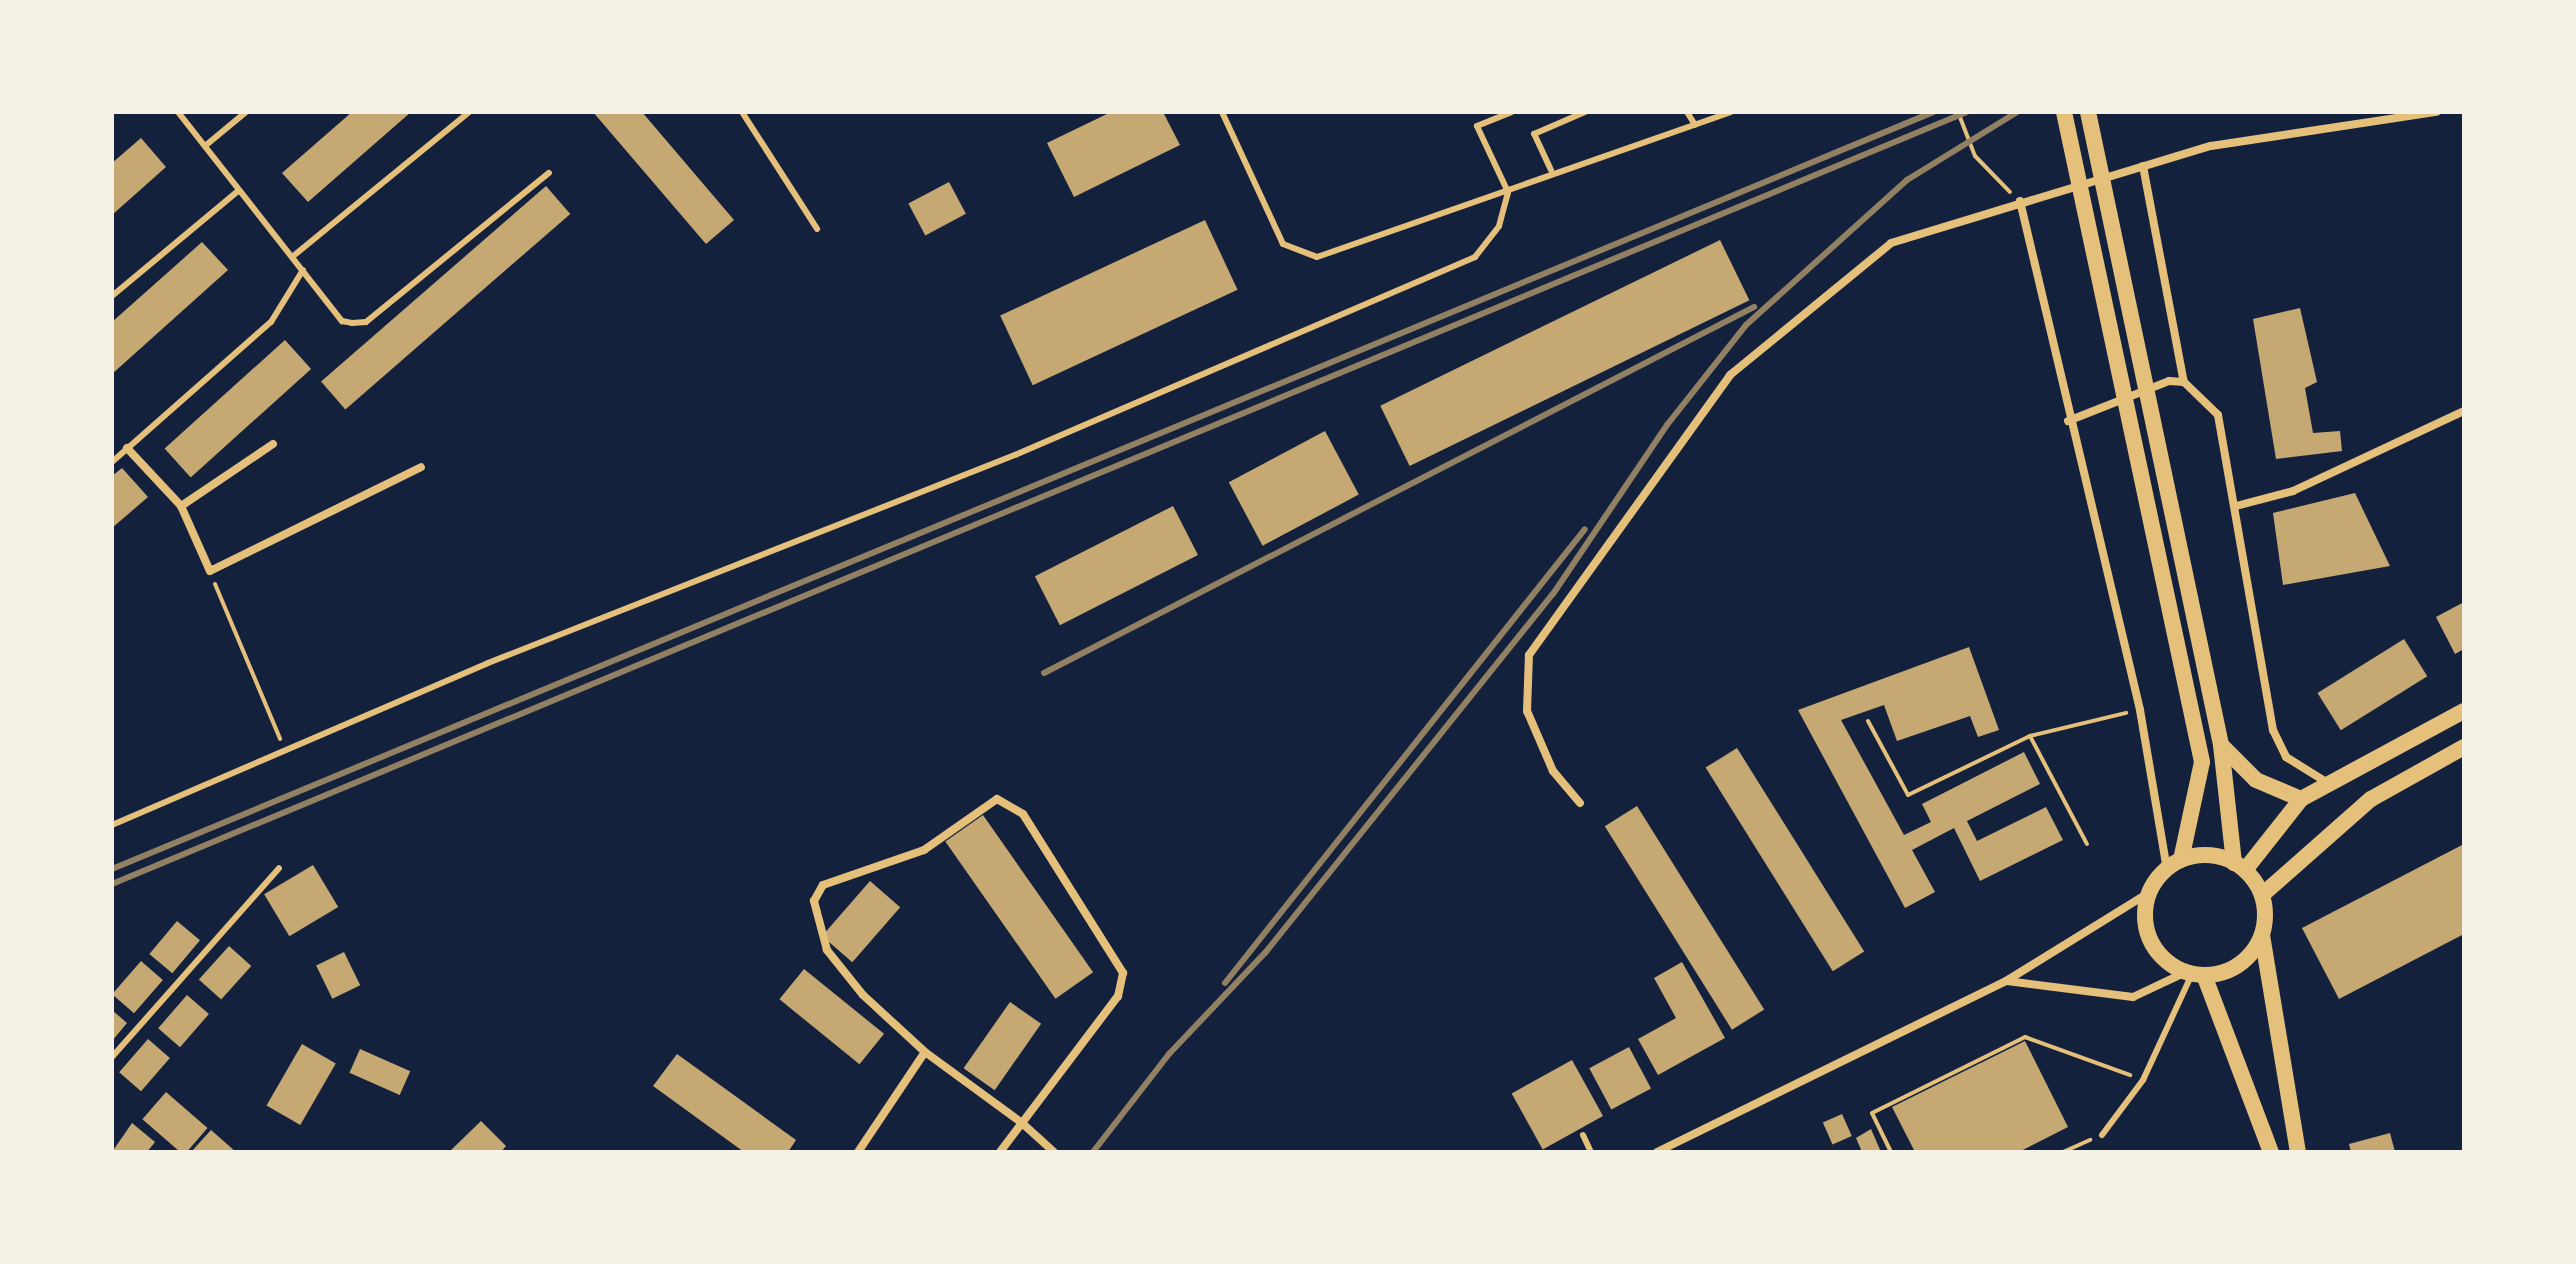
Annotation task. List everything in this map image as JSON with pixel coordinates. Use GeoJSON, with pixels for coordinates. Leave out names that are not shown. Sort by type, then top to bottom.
{"type":"FeatureCollection","features":[{"type":"Feature","properties":{"kind":"main road"},"geometry":{"type":"LineString","coordinates":[[2064,112],[2202,762],[2174,865],[2150,892],[2151,939],[2194,974],[2271,1152]]}},
{"type":"Feature","properties":{"kind":"main road"},"geometry":{"type":"LineString","coordinates":[[2088,112],[2221,745],[2239,866],[2262,895],[2262,935],[2298,1152]]}},
{"type":"Feature","properties":{"kind":"main road"},"geometry":{"type":"LineString","coordinates":[[2174,865],[2239,866],[2301,799],[2464,711]]}},
{"type":"Feature","properties":{"kind":"main road"},"geometry":{"type":"LineString","coordinates":[[2221,745],[2256,780],[2301,799]]}},
{"type":"Feature","properties":{"kind":"main road"},"geometry":{"type":"LineString","coordinates":[[2262,895],[2371,799],[2464,747]]}},
{"type":"Feature","properties":{"kind":"main road"},"geometry":{"type":"LineString","coordinates":[[2194,974],[2240,965],[2262,935]]}},
{"type":"Feature","properties":{"kind":"street"},"geometry":{"type":"LineString","coordinates":[[1580,803],[1553,771],[1527,711],[1529,655],[1563,603],[1730,375],[1891,243],[2020,201],[2211,146],[2436,112]]}},
{"type":"Feature","properties":{"kind":"street"},"geometry":{"type":"LineString","coordinates":[[2143,166],[2184,382],[2218,415],[2273,730],[2286,757],[2329,783]]}},
{"type":"Feature","properties":{"kind":"street"},"geometry":{"type":"LineString","coordinates":[[2020,201],[2068,421],[2140,710],[2174,865]]}},
{"type":"Feature","properties":{"kind":"street"},"geometry":{"type":"LineString","coordinates":[[2068,421],[2184,382]]}},
{"type":"Feature","properties":{"kind":"street"},"geometry":{"type":"LineString","coordinates":[[2236,506],[2293,491],[2464,411]]}},
{"type":"Feature","properties":{"kind":"street"},"geometry":{"type":"LineString","coordinates":[[181,506],[273,444]]}},
{"type":"Feature","properties":{"kind":"street"},"geometry":{"type":"LineString","coordinates":[[127,448],[181,506],[210,571],[421,467]]}},
{"type":"Feature","properties":{"kind":"street"},"geometry":{"type":"LineString","coordinates":[[1000,1152],[1022,1123],[1118,996],[1123,973],[1012,803],[997,799],[924,850],[823,885],[814,901],[827,950],[925,1052],[1022,1123],[1054,1152]]}},
{"type":"Feature","properties":{"kind":"street"},"geometry":{"type":"LineString","coordinates":[[1657,1152],[1671,1148],[2006,981],[2150,892]]}},
{"type":"Feature","properties":{"kind":"street"},"geometry":{"type":"LineString","coordinates":[[2006,981],[2133,997],[2194,974]]}},
{"type":"Feature","properties":{"kind":"street"},"geometry":{"type":"LineString","coordinates":[[858,1152],[925,1052]]}},
{"type":"Feature","properties":{"kind":"lane"},"geometry":{"type":"LineString","coordinates":[[178,112],[342,321],[366,322],[549,173]]}},
{"type":"Feature","properties":{"kind":"lane"},"geometry":{"type":"LineString","coordinates":[[205,146],[246,112]]}},
{"type":"Feature","properties":{"kind":"lane"},"geometry":{"type":"LineString","coordinates":[[292,257],[469,112]]}},
{"type":"Feature","properties":{"kind":"lane"},"geometry":{"type":"LineString","coordinates":[[742,112],[817,229]]}},
{"type":"Feature","properties":{"kind":"lane"},"geometry":{"type":"LineString","coordinates":[[1222,112],[1283,244],[1317,257],[1508,192],[1551,170],[1730,112]]}},
{"type":"Feature","properties":{"kind":"lane"},"geometry":{"type":"LineString","coordinates":[[112,825],[284,748],[837,520],[1015,455],[1475,257],[1499,226],[1508,192],[1477,126],[1511,112]]}},
{"type":"Feature","properties":{"kind":"lane"},"geometry":{"type":"LineString","coordinates":[[1551,170],[1534,134],[1585,112]]}},
{"type":"Feature","properties":{"kind":"lane"},"geometry":{"type":"LineString","coordinates":[[1687,112],[1695,125]]}},
{"type":"Feature","properties":{"kind":"lane"},"geometry":{"type":"LineString","coordinates":[[112,296],[239,190]]}},
{"type":"Feature","properties":{"kind":"lane"},"geometry":{"type":"LineString","coordinates":[[112,462],[271,322],[303,270]]}},
{"type":"Feature","properties":{"kind":"lane"},"geometry":{"type":"LineString","coordinates":[[112,1057],[279,868]]}},
{"type":"Feature","properties":{"kind":"lane"},"geometry":{"type":"LineString","coordinates":[[2102,1135],[2143,1080],[2194,974]]}},
{"type":"Feature","properties":{"kind":"lane"},"geometry":{"type":"LineString","coordinates":[[1583,1135],[1591,1152]]}},
{"type":"Feature","properties":{"kind":"path"},"geometry":{"type":"LineString","coordinates":[[1958,112],[1975,156],[2020,201]]}},
{"type":"Feature","properties":{"kind":"path"},"geometry":{"type":"LineString","coordinates":[[210,571],[284,748]]}},
{"type":"Feature","properties":{"kind":"path"},"geometry":{"type":"LineString","coordinates":[[1868,721],[1908,795],[2030,736],[2140,710]]}},
{"type":"Feature","properties":{"kind":"path"},"geometry":{"type":"LineString","coordinates":[[2030,736],[2087,844]]}},
{"type":"Feature","properties":{"kind":"path"},"geometry":{"type":"LineString","coordinates":[[1891,1152],[1872,1113],[2025,1037],[2143,1080]]}},
{"type":"Feature","properties":{"kind":"path"},"geometry":{"type":"LineString","coordinates":[[2063,1152],[2102,1135]]}},
{"type":"Feature","properties":{"kind":"path"},"geometry":{"type":"LineString","coordinates":[[1824,1152],[1837,1152]]}},
{"type":"Feature","properties":{"kind":"building"},"geometry":{"type":"Polygon","coordinates":[[[352,112],[411,112],[308,202],[282,173],[352,112]]]}},
{"type":"Feature","properties":{"kind":"building"},"geometry":{"type":"Polygon","coordinates":[[[593,112],[642,112],[734,220],[706,244],[593,112]]]}},
{"type":"Feature","properties":{"kind":"building"},"geometry":{"type":"Polygon","coordinates":[[[1111,112],[1163,112],[1180,145],[1074,197],[1047,143],[1111,112]]]}},
{"type":"Feature","properties":{"kind":"building"},"geometry":{"type":"Polygon","coordinates":[[[141,138],[166,167],[112,215],[112,163],[141,138]]]}},
{"type":"Feature","properties":{"kind":"building"},"geometry":{"type":"Polygon","coordinates":[[[949,182],[966,214],[925,235],[908,204],[949,182]]]}},
{"type":"Feature","properties":{"kind":"building"},"geometry":{"type":"Polygon","coordinates":[[[546,186],[570,214],[345,409],[321,382],[546,186]]]}},
{"type":"Feature","properties":{"kind":"building"},"geometry":{"type":"Polygon","coordinates":[[[1205,220],[1238,290],[1033,385],[1000,316],[1205,220]]]}},
{"type":"Feature","properties":{"kind":"building"},"geometry":{"type":"Polygon","coordinates":[[[1720,240],[1749,300],[1410,466],[1380,406],[1720,240]]]}},
{"type":"Feature","properties":{"kind":"building"},"geometry":{"type":"Polygon","coordinates":[[[202,242],[228,270],[112,374],[112,322],[202,242]]]}},
{"type":"Feature","properties":{"kind":"building"},"geometry":{"type":"Polygon","coordinates":[[[2300,308],[2317,382],[2305,388],[2313,433],[2340,431],[2342,451],[2276,459],[2253,319],[2300,308]]]}},
{"type":"Feature","properties":{"kind":"building"},"geometry":{"type":"Polygon","coordinates":[[[285,340],[311,369],[191,477],[165,448],[285,340]]]}},
{"type":"Feature","properties":{"kind":"building"},"geometry":{"type":"Polygon","coordinates":[[[1325,431],[1359,495],[1263,546],[1229,482],[1325,431]]]}},
{"type":"Feature","properties":{"kind":"building"},"geometry":{"type":"Polygon","coordinates":[[[122,468],[148,497],[112,528],[112,476],[122,468]]]}},
{"type":"Feature","properties":{"kind":"building"},"geometry":{"type":"Polygon","coordinates":[[[2355,493],[2390,566],[2283,585],[2273,513],[2355,493]]]}},
{"type":"Feature","properties":{"kind":"building"},"geometry":{"type":"Polygon","coordinates":[[[1173,506],[1198,555],[1060,625],[1035,576],[1173,506]]]}},
{"type":"Feature","properties":{"kind":"building"},"geometry":{"type":"Polygon","coordinates":[[[2464,602],[2464,649],[2455,654],[2436,617],[2464,602]]]}},
{"type":"Feature","properties":{"kind":"building"},"geometry":{"type":"Polygon","coordinates":[[[2404,639],[2427,676],[2341,730],[2317,693],[2404,639]]]}},
{"type":"Feature","properties":{"kind":"building"},"geometry":{"type":"Polygon","coordinates":[[[1969,647],[1999,730],[1978,737],[1970,716],[1897,741],[1884,705],[1841,720],[1904,835],[1931,822],[1922,804],[2024,752],[2040,784],[1967,821],[1977,841],[2046,807],[2063,840],[1980,881],[1954,828],[1912,850],[1935,892],[1905,908],[1798,710],[1969,647]]]}},
{"type":"Feature","properties":{"kind":"building"},"geometry":{"type":"Polygon","coordinates":[[[1737,748],[1864,952],[1833,971],[1706,768],[1737,748]]]}},
{"type":"Feature","properties":{"kind":"building"},"geometry":{"type":"Polygon","coordinates":[[[1637,806],[1764,1010],[1732,1030],[1605,826],[1637,806]]]}},
{"type":"Feature","properties":{"kind":"building"},"geometry":{"type":"Polygon","coordinates":[[[983,815],[1093,972],[1055,999],[945,841],[983,815]]]}},
{"type":"Feature","properties":{"kind":"building"},"geometry":{"type":"Polygon","coordinates":[[[2464,844],[2464,934],[2339,999],[2302,928],[2464,844]]]}},
{"type":"Feature","properties":{"kind":"building"},"geometry":{"type":"Polygon","coordinates":[[[313,865],[338,907],[289,936],[264,894],[313,865]]]}},
{"type":"Feature","properties":{"kind":"building"},"geometry":{"type":"Polygon","coordinates":[[[870,881],[900,907],[852,962],[822,936],[870,881]]]}},
{"type":"Feature","properties":{"kind":"building"},"geometry":{"type":"Polygon","coordinates":[[[177,921],[200,940],[172,973],[149,954],[177,921]]]}},
{"type":"Feature","properties":{"kind":"building"},"geometry":{"type":"Polygon","coordinates":[[[229,946],[251,966],[221,1000],[199,979],[229,946]]]}},
{"type":"Feature","properties":{"kind":"building"},"geometry":{"type":"Polygon","coordinates":[[[344,952],[360,985],[332,999],[316,966],[344,952]]]}},
{"type":"Feature","properties":{"kind":"building"},"geometry":{"type":"Polygon","coordinates":[[[141,961],[163,980],[134,1013],[112,994],[141,961]]]}},
{"type":"Feature","properties":{"kind":"building"},"geometry":{"type":"Polygon","coordinates":[[[1682,962],[1725,1038],[1658,1075],[1638,1039],[1676,1018],[1654,978],[1682,962]]]}},
{"type":"Feature","properties":{"kind":"building"},"geometry":{"type":"Polygon","coordinates":[[[804,969],[884,1034],[860,1064],[779,999],[804,969]]]}},
{"type":"Feature","properties":{"kind":"building"},"geometry":{"type":"Polygon","coordinates":[[[187,995],[209,1014],[180,1047],[158,1028],[187,995]]]}},
{"type":"Feature","properties":{"kind":"building"},"geometry":{"type":"Polygon","coordinates":[[[1010,1002],[1041,1024],[995,1090],[964,1068],[1010,1002]]]}},
{"type":"Feature","properties":{"kind":"building"},"geometry":{"type":"Polygon","coordinates":[[[112,1010],[127,1023],[112,1041],[112,1010]]]}},
{"type":"Feature","properties":{"kind":"building"},"geometry":{"type":"Polygon","coordinates":[[[148,1039],[170,1058],[141,1091],[119,1072],[148,1039]]]}},
{"type":"Feature","properties":{"kind":"building"},"geometry":{"type":"Polygon","coordinates":[[[2025,1041],[2068,1127],[2019,1152],[1915,1152],[1892,1107],[2025,1041]]]}},
{"type":"Feature","properties":{"kind":"building"},"geometry":{"type":"Polygon","coordinates":[[[302,1044],[336,1064],[300,1125],[266,1105],[302,1044]]]}},
{"type":"Feature","properties":{"kind":"building"},"geometry":{"type":"Polygon","coordinates":[[[1629,1047],[1651,1088],[1611,1110],[1589,1068],[1629,1047]]]}},
{"type":"Feature","properties":{"kind":"building"},"geometry":{"type":"Polygon","coordinates":[[[360,1049],[410,1071],[400,1095],[349,1073],[360,1049]]]}},
{"type":"Feature","properties":{"kind":"building"},"geometry":{"type":"Polygon","coordinates":[[[677,1054],[796,1140],[788,1152],[744,1152],[653,1086],[677,1054]]]}},
{"type":"Feature","properties":{"kind":"building"},"geometry":{"type":"Polygon","coordinates":[[[1572,1060],[1603,1116],[1543,1149],[1512,1093],[1572,1060]]]}},
{"type":"Feature","properties":{"kind":"building"},"geometry":{"type":"Polygon","coordinates":[[[166,1092],[208,1128],[187,1152],[180,1152],[142,1119],[166,1092]]]}},
{"type":"Feature","properties":{"kind":"building"},"geometry":{"type":"Polygon","coordinates":[[[1842,1114],[1852,1136],[1833,1144],[1823,1123],[1842,1114]]]}},
{"type":"Feature","properties":{"kind":"building"},"geometry":{"type":"Polygon","coordinates":[[[481,1121],[506,1146],[501,1152],[449,1152],[481,1121]]]}},
{"type":"Feature","properties":{"kind":"building"},"geometry":{"type":"Polygon","coordinates":[[[132,1123],[155,1142],[147,1152],[112,1152],[132,1123]]]}},
{"type":"Feature","properties":{"kind":"building"},"geometry":{"type":"Polygon","coordinates":[[[1871,1129],[1881,1152],[1862,1152],[1856,1138],[1871,1129]]]}},
{"type":"Feature","properties":{"kind":"building"},"geometry":{"type":"Polygon","coordinates":[[[211,1130],[236,1152],[191,1152],[211,1130]]]}},
{"type":"Feature","properties":{"kind":"building"},"geometry":{"type":"Polygon","coordinates":[[[2390,1133],[2395,1152],[2351,1152],[2349,1144],[2390,1133]]]}},
{"type":"Feature","properties":{"kind":"railway"},"geometry":{"type":"LineString","coordinates":[[112,869],[1933,112]]}},
{"type":"Feature","properties":{"kind":"railway"},"geometry":{"type":"LineString","coordinates":[[112,884],[1967,112]]}},
{"type":"Feature","properties":{"kind":"railway"},"geometry":{"type":"LineString","coordinates":[[1093,1152],[1169,1054],[1265,953],[1553,594],[1667,425],[1746,325],[1907,180],[2017,112]]}},
{"type":"Feature","properties":{"kind":"railway"},"geometry":{"type":"LineString","coordinates":[[1044,673],[1754,307]]}},
{"type":"Feature","properties":{"kind":"railway"},"geometry":{"type":"LineString","coordinates":[[1225,983],[1585,529]]}}]}
